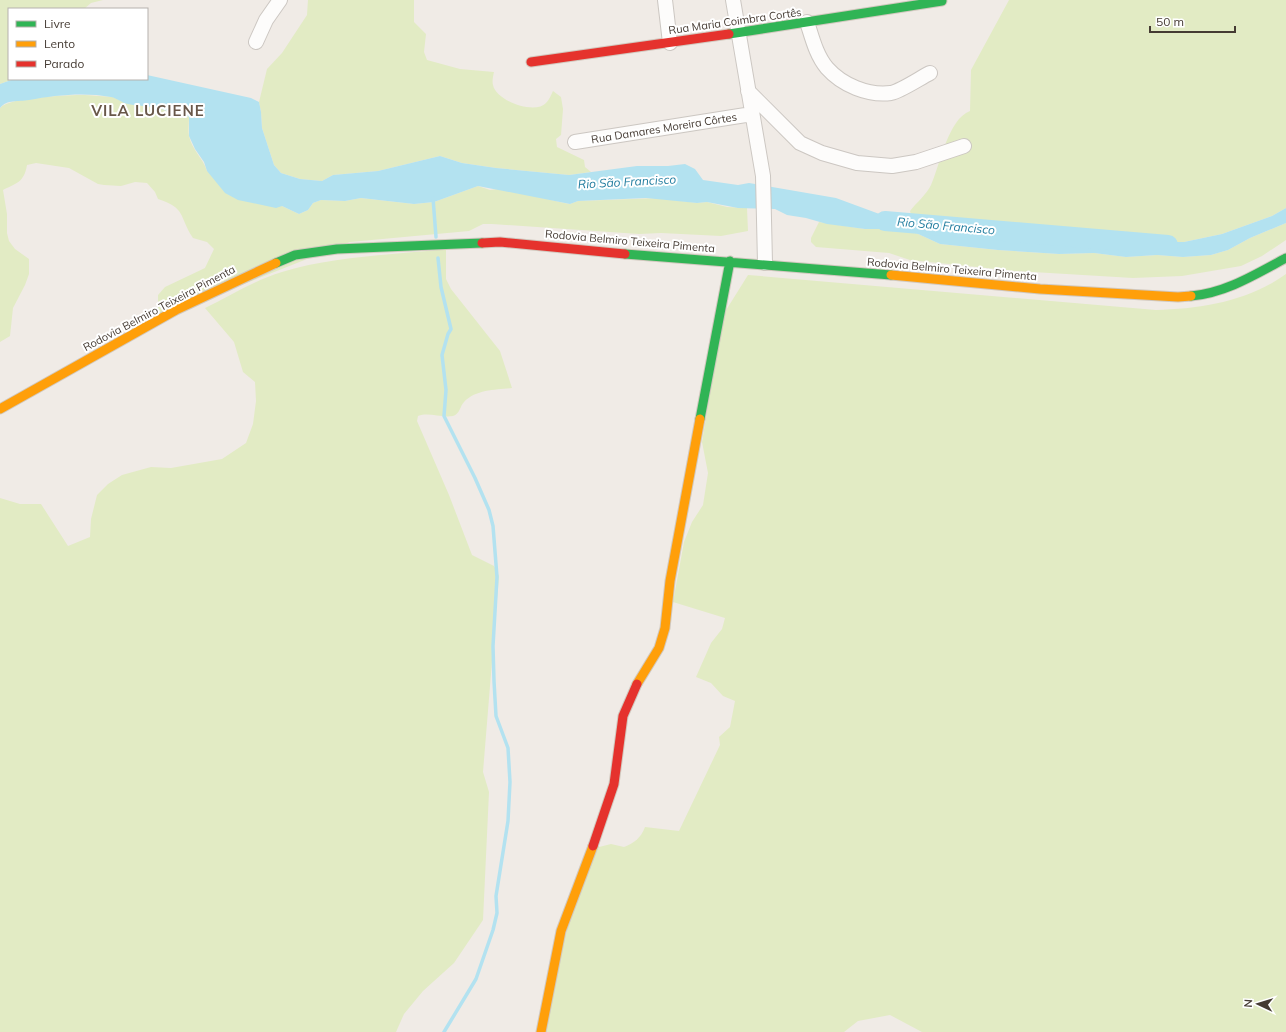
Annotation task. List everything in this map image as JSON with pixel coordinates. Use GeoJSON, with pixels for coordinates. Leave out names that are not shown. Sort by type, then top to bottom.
{"type":"FeatureCollection","features":[{"type":"Feature","properties":{"kind":"main road","name":"Rua Maria Coimbra Cortês"},"geometry":{"type":"LineString","coordinates":[[531,62],[738,33],[942,1]]}},
{"type":"Feature","properties":{"kind":"main road","name":"Rodovia Belmiro Teixeira Pimenta"},"geometry":{"type":"LineString","coordinates":[[0,409],[176,310],[246,276],[295,255],[337,249],[500,242],[766,263],[1040,289],[1178,297],[1205,295],[1240,283],[1286,258]]}},
{"type":"Feature","properties":{"kind":"main road"},"geometry":{"type":"LineString","coordinates":[[541,1032],[561,931],[600,828],[614,784],[623,716],[636,688],[659,648],[665,628],[670,581],[730,261]]}},
{"type":"Feature","properties":{"kind":"street"},"geometry":{"type":"LineString","coordinates":[[256,42],[266,20],[280,0]]}},
{"type":"Feature","properties":{"kind":"street"},"geometry":{"type":"LineString","coordinates":[[665,0],[670,43]]}},
{"type":"Feature","properties":{"kind":"street"},"geometry":{"type":"LineString","coordinates":[[733,0],[763,176],[766,263]]}},
{"type":"Feature","properties":{"kind":"street"},"geometry":{"type":"LineString","coordinates":[[807,22],[816,50],[827,68],[854,88],[870,92],[892,93],[930,73]]}},
{"type":"Feature","properties":{"kind":"street"},"geometry":{"type":"LineString","coordinates":[[748,91],[800,143],[822,153],[857,163],[892,166],[916,162],[964,146]]}},
{"type":"Feature","properties":{"kind":"street","name":"Rua Damares Moreira Côrtes"},"geometry":{"type":"LineString","coordinates":[[575,142],[752,114]]}},
{"type":"Feature","properties":{"kind":"green space"},"geometry":{"type":"Polygon","coordinates":[[[0,0],[103,0],[91,3],[85,8],[8,8],[8,80],[11,80],[0,84],[0,0]]]}},
{"type":"Feature","properties":{"kind":"green space"},"geometry":{"type":"Polygon","coordinates":[[[308,0],[414,0],[414,22],[426,34],[424,52],[427,60],[460,69],[494,72],[493,84],[496,91],[508,101],[525,107],[534,108],[541,106],[547,102],[553,91],[561,97],[563,109],[561,135],[556,139],[557,147],[584,160],[585,167],[591,172],[569,175],[496,168],[462,163],[440,156],[378,171],[333,175],[322,181],[300,179],[281,173],[274,165],[262,128],[259,102],[267,69],[282,53],[307,15],[308,0]]]}},
{"type":"Feature","properties":{"kind":"green space"},"geometry":{"type":"Polygon","coordinates":[[[1009,0],[1286,0],[1286,208],[1272,216],[1222,234],[1184,242],[1127,242],[1104,239],[1074,243],[1049,231],[958,231],[937,225],[914,225],[910,211],[931,185],[950,133],[956,123],[962,116],[970,111],[971,70],[1009,0]]]}},
{"type":"Feature","properties":{"kind":"green space"},"geometry":{"type":"Polygon","coordinates":[[[85,95],[113,97],[126,103],[155,106],[167,111],[173,109],[178,110],[189,117],[190,141],[207,171],[299,214],[308,210],[313,203],[321,200],[345,201],[361,198],[414,204],[434,202],[478,186],[490,190],[498,189],[512,191],[570,204],[578,201],[659,198],[697,203],[707,202],[727,207],[747,208],[748,231],[721,236],[661,233],[639,234],[483,224],[469,231],[350,242],[158,318],[158,295],[165,287],[205,268],[214,249],[207,242],[193,238],[178,210],[174,206],[158,199],[155,192],[147,183],[135,182],[121,186],[98,184],[69,168],[36,163],[27,165],[22,179],[16,184],[3,190],[9,241],[15,249],[29,259],[29,274],[13,308],[10,336],[0,342],[0,108],[15,101],[27,99],[53,96],[85,95]]]}},
{"type":"Feature","properties":{"kind":"green space"},"geometry":{"type":"Polygon","coordinates":[[[819,222],[865,229],[897,229],[916,233],[940,244],[998,250],[1059,254],[1094,253],[1126,257],[1157,255],[1183,257],[1211,255],[1228,250],[1250,238],[1286,223],[1286,240],[1262,256],[1241,266],[1182,276],[1133,278],[1015,271],[910,260],[889,253],[816,247],[811,242],[811,238],[819,222]]]}},
{"type":"Feature","properties":{"kind":"green space"},"geometry":{"type":"Polygon","coordinates":[[[446,249],[446,279],[451,289],[500,351],[512,388],[480,392],[464,402],[457,414],[453,416],[422,415],[418,416],[417,421],[449,495],[472,555],[494,566],[499,576],[483,772],[489,792],[483,920],[454,963],[423,991],[404,1014],[396,1032],[0,1032],[0,498],[20,504],[41,504],[68,546],[90,537],[91,519],[97,495],[108,484],[122,475],[151,467],[171,468],[222,459],[246,443],[253,424],[256,401],[255,382],[243,372],[234,342],[205,308],[272,275],[322,262],[446,249]]]}},
{"type":"Feature","properties":{"kind":"green space"},"geometry":{"type":"Polygon","coordinates":[[[1286,274],[1286,1032],[922,1032],[890,1015],[858,1021],[844,1032],[546,1032],[562,945],[595,848],[611,844],[624,847],[637,840],[645,827],[679,831],[720,745],[719,737],[730,727],[735,701],[723,696],[711,683],[696,677],[711,643],[722,629],[725,618],[673,602],[684,542],[692,522],[703,505],[708,473],[702,442],[723,315],[748,275],[1156,310],[1190,308],[1224,302],[1256,291],[1286,274]]]}},
{"type":"Feature","properties":{"kind":"water"},"geometry":{"type":"Polygon","coordinates":[[[148,75],[251,98],[259,102],[262,128],[274,165],[281,173],[300,179],[322,181],[333,175],[378,171],[440,156],[462,163],[569,175],[637,166],[668,166],[685,164],[695,169],[703,180],[738,185],[749,183],[836,198],[914,225],[937,225],[958,231],[1050,231],[1074,243],[1104,239],[1127,242],[1184,242],[1222,234],[1272,216],[1286,208],[1286,223],[1250,238],[1228,250],[1211,255],[1183,257],[1157,255],[1126,257],[1094,253],[1059,254],[998,250],[940,244],[916,233],[897,229],[865,229],[827,224],[806,218],[787,215],[775,209],[738,208],[707,202],[697,203],[646,198],[578,201],[570,204],[478,186],[434,202],[414,204],[361,198],[345,201],[321,200],[313,203],[308,210],[299,214],[282,206],[276,208],[238,200],[225,193],[207,171],[204,162],[195,149],[189,136],[189,117],[176,109],[167,111],[152,107],[133,105],[115,98],[101,95],[80,94],[25,101],[13,101],[6,103],[0,108],[0,84],[11,80],[148,80],[148,75]]]}},
{"type":"Feature","properties":{"kind":"waterway"},"geometry":{"type":"LineString","coordinates":[[433,198],[436,237]]}},
{"type":"Feature","properties":{"kind":"waterway","name":"Rio São Francisco"},"geometry":{"type":"LineString","coordinates":[[885,221],[1168,245]]}},
{"type":"Feature","properties":{"kind":"waterway"},"geometry":{"type":"LineString","coordinates":[[438,258],[441,287],[451,329],[442,355],[446,390],[444,416],[475,478],[489,510],[493,526],[497,577],[493,646],[496,716],[508,748],[510,782],[508,821],[496,896],[497,913],[493,930],[476,979],[444,1032]]}},
{"type":"Feature","properties":{"kind":"traffic: fast"},"geometry":{"type":"LineString","coordinates":[[729,34],[942,1]]}},
{"type":"Feature","properties":{"kind":"traffic: fast"},"geometry":{"type":"LineString","coordinates":[[276,263],[295,255],[337,249],[482,243]]}},
{"type":"Feature","properties":{"kind":"traffic: fast"},"geometry":{"type":"LineString","coordinates":[[625,254],[891,275]]}},
{"type":"Feature","properties":{"kind":"traffic: fast"},"geometry":{"type":"LineString","coordinates":[[1191,296],[1229,287],[1286,258]]}},
{"type":"Feature","properties":{"kind":"traffic: fast"},"geometry":{"type":"LineString","coordinates":[[700,419],[730,261]]}},
{"type":"Feature","properties":{"kind":"traffic: slow"},"geometry":{"type":"LineString","coordinates":[[0,409],[176,310],[276,263]]}},
{"type":"Feature","properties":{"kind":"traffic: slow"},"geometry":{"type":"LineString","coordinates":[[891,275],[1040,289],[1178,297],[1191,296]]}},
{"type":"Feature","properties":{"kind":"traffic: slow"},"geometry":{"type":"LineString","coordinates":[[637,684],[659,648],[665,628],[670,581],[700,419]]}},
{"type":"Feature","properties":{"kind":"traffic: slow"},"geometry":{"type":"LineString","coordinates":[[541,1032],[561,931],[593,846]]}},
{"type":"Feature","properties":{"kind":"traffic: jam"},"geometry":{"type":"LineString","coordinates":[[531,62],[729,34]]}},
{"type":"Feature","properties":{"kind":"traffic: jam"},"geometry":{"type":"LineString","coordinates":[[482,243],[500,242],[625,254]]}},
{"type":"Feature","properties":{"kind":"traffic: jam"},"geometry":{"type":"LineString","coordinates":[[593,846],[614,784],[623,716],[637,684]]}},
{"type":"Feature","properties":{"kind":"district","name":"VILA LUCIENE"},"geometry":{"type":"Point","coordinates":[148,111]}}]}
